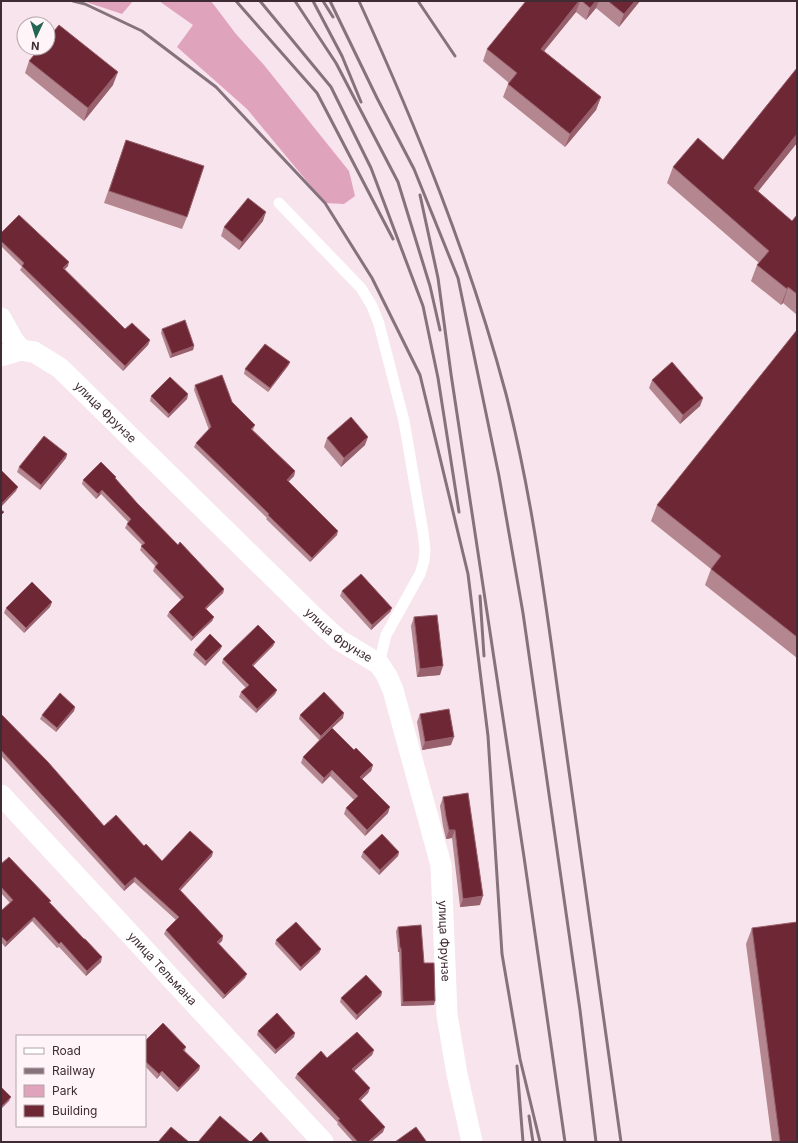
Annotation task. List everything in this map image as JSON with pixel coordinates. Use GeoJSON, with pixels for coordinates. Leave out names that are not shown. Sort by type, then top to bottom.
{"type":"FeatureCollection","features":[{"type":"Feature","properties":{"kind":"street"},"geometry":{"type":"LineString","coordinates":[[1,318],[13,340],[22,350],[1,356]]}},
{"type":"Feature","properties":{"kind":"street","name":"улица Фрунзе"},"geometry":{"type":"LineString","coordinates":[[22,350],[34,352],[60,368],[333,635],[357,652],[379,664],[387,676],[393,690],[441,865],[447,1015],[456,1074],[472,1142]]}},
{"type":"Feature","properties":{"kind":"street","name":"улица Тельмана"},"geometry":{"type":"LineString","coordinates":[[1,795],[323,1142]]}},
{"type":"Feature","properties":{"kind":"lane"},"geometry":{"type":"LineString","coordinates":[[279,203],[361,288],[372,306],[404,421],[423,532],[425,550],[424,561],[420,574],[386,635],[379,664]]}},
{"type":"Feature","properties":{"kind":"green space"},"geometry":{"type":"Polygon","coordinates":[[[83,1],[133,1],[122,14],[83,1]]]}},
{"type":"Feature","properties":{"kind":"green space"},"geometry":{"type":"Polygon","coordinates":[[[159,1],[211,1],[236,34],[264,65],[349,171],[355,196],[344,204],[325,203],[247,109],[177,47],[193,25],[159,1]]]}},
{"type":"Feature","properties":{"kind":"building"},"geometry":{"type":"Polygon","coordinates":[[[526,1],[579,1],[541,49],[601,97],[570,134],[508,84],[517,73],[487,49],[526,1]]]}},
{"type":"Feature","properties":{"kind":"building"},"geometry":{"type":"Polygon","coordinates":[[[582,1],[596,1],[590,8],[582,1]]]}},
{"type":"Feature","properties":{"kind":"building"},"geometry":{"type":"Polygon","coordinates":[[[608,1],[635,1],[624,14],[608,1]]]}},
{"type":"Feature","properties":{"kind":"building"},"geometry":{"type":"Polygon","coordinates":[[[59,25],[118,72],[88,108],[29,61],[33,56],[56,56],[56,29],[59,25]]]}},
{"type":"Feature","properties":{"kind":"building"},"geometry":{"type":"Polygon","coordinates":[[[797,68],[797,134],[754,188],[792,221],[797,215],[797,294],[788,287],[787,289],[757,265],[769,251],[673,167],[698,138],[723,160],[797,68]]]}},
{"type":"Feature","properties":{"kind":"building"},"geometry":{"type":"Polygon","coordinates":[[[126,140],[204,166],[187,217],[109,191],[126,140]]]}},
{"type":"Feature","properties":{"kind":"building"},"geometry":{"type":"Polygon","coordinates":[[[248,198],[266,212],[242,242],[224,227],[248,198]]]}},
{"type":"Feature","properties":{"kind":"building"},"geometry":{"type":"Polygon","coordinates":[[[19,215],[69,262],[63,268],[125,329],[132,323],[150,340],[125,366],[22,266],[24,263],[1,241],[1,233],[19,215]]]}},
{"type":"Feature","properties":{"kind":"building"},"geometry":{"type":"Polygon","coordinates":[[[185,320],[194,346],[172,354],[162,329],[185,320]]]}},
{"type":"Feature","properties":{"kind":"building"},"geometry":{"type":"Polygon","coordinates":[[[797,330],[797,637],[711,569],[721,556],[657,505],[797,330]]]}},
{"type":"Feature","properties":{"kind":"building"},"geometry":{"type":"Polygon","coordinates":[[[265,344],[290,362],[270,388],[245,369],[265,344]]]}},
{"type":"Feature","properties":{"kind":"building"},"geometry":{"type":"Polygon","coordinates":[[[672,362],[703,398],[683,415],[652,380],[672,362]]]}},
{"type":"Feature","properties":{"kind":"building"},"geometry":{"type":"Polygon","coordinates":[[[222,375],[232,402],[255,425],[251,429],[295,471],[287,480],[338,531],[312,558],[196,443],[211,427],[195,385],[222,375]]]}},
{"type":"Feature","properties":{"kind":"building"},"geometry":{"type":"Polygon","coordinates":[[[170,377],[188,394],[169,414],[151,396],[170,377]]]}},
{"type":"Feature","properties":{"kind":"building"},"geometry":{"type":"Polygon","coordinates":[[[351,417],[368,437],[344,458],[327,438],[351,417]]]}},
{"type":"Feature","properties":{"kind":"building"},"geometry":{"type":"Polygon","coordinates":[[[44,436],[67,454],[41,485],[19,467],[44,436]]]}},
{"type":"Feature","properties":{"kind":"building"},"geometry":{"type":"Polygon","coordinates":[[[101,462],[116,477],[115,478],[137,503],[178,545],[180,542],[224,589],[205,608],[214,617],[193,637],[169,612],[184,597],[155,567],[158,563],[141,546],[145,543],[127,524],[131,519],[102,490],[98,494],[83,480],[101,462]]]}},
{"type":"Feature","properties":{"kind":"building"},"geometry":{"type":"Polygon","coordinates":[[[1,470],[18,487],[1,504],[1,470]]]}},
{"type":"Feature","properties":{"kind":"building"},"geometry":{"type":"Polygon","coordinates":[[[361,574],[392,608],[372,625],[342,591],[361,574]]]}},
{"type":"Feature","properties":{"kind":"building"},"geometry":{"type":"Polygon","coordinates":[[[32,582],[52,602],[26,628],[6,608],[32,582]]]}},
{"type":"Feature","properties":{"kind":"building"},"geometry":{"type":"Polygon","coordinates":[[[437,615],[443,666],[420,669],[414,617],[437,615]]]}},
{"type":"Feature","properties":{"kind":"building"},"geometry":{"type":"Polygon","coordinates":[[[258,625],[275,642],[252,665],[277,690],[257,709],[241,692],[249,685],[223,659],[258,625]]]}},
{"type":"Feature","properties":{"kind":"building"},"geometry":{"type":"Polygon","coordinates":[[[210,634],[222,646],[206,661],[195,650],[210,634]]]}},
{"type":"Feature","properties":{"kind":"building"},"geometry":{"type":"Polygon","coordinates":[[[324,692],[344,713],[321,736],[300,715],[324,692]]]}},
{"type":"Feature","properties":{"kind":"building"},"geometry":{"type":"Polygon","coordinates":[[[60,693],[75,707],[57,728],[42,715],[60,693]]]}},
{"type":"Feature","properties":{"kind":"building"},"geometry":{"type":"Polygon","coordinates":[[[449,709],[454,737],[425,742],[420,714],[449,709]]]}},
{"type":"Feature","properties":{"kind":"building"},"geometry":{"type":"Polygon","coordinates":[[[1,714],[48,762],[104,826],[116,815],[144,846],[146,844],[162,861],[190,831],[213,852],[179,889],[223,936],[217,942],[247,974],[225,995],[166,930],[179,917],[135,877],[125,886],[1,750],[1,714]]]}},
{"type":"Feature","properties":{"kind":"building"},"geometry":{"type":"Polygon","coordinates":[[[332,728],[354,750],[356,748],[373,765],[360,777],[390,807],[367,830],[346,808],[358,796],[332,770],[324,778],[303,757],[332,728]]]}},
{"type":"Feature","properties":{"kind":"building"},"geometry":{"type":"Polygon","coordinates":[[[468,793],[483,896],[463,899],[455,830],[449,830],[443,797],[468,793]]]}},
{"type":"Feature","properties":{"kind":"building"},"geometry":{"type":"Polygon","coordinates":[[[382,834],[399,852],[380,870],[363,852],[382,834]]]}},
{"type":"Feature","properties":{"kind":"building"},"geometry":{"type":"Polygon","coordinates":[[[9,857],[51,901],[49,902],[102,957],[87,971],[61,942],[59,944],[34,917],[7,942],[1,936],[1,911],[13,900],[1,887],[1,864],[9,857]]]}},
{"type":"Feature","properties":{"kind":"building"},"geometry":{"type":"Polygon","coordinates":[[[296,922],[321,949],[301,967],[276,940],[296,922]]]}},
{"type":"Feature","properties":{"kind":"building"},"geometry":{"type":"Polygon","coordinates":[[[797,922],[797,1142],[780,1142],[752,928],[797,922]]]}},
{"type":"Feature","properties":{"kind":"building"},"geometry":{"type":"Polygon","coordinates":[[[421,925],[424,963],[434,963],[435,1001],[403,1002],[401,948],[398,927],[421,925]]]}},
{"type":"Feature","properties":{"kind":"building"},"geometry":{"type":"Polygon","coordinates":[[[366,975],[382,992],[357,1015],[341,998],[366,975]]]}},
{"type":"Feature","properties":{"kind":"building"},"geometry":{"type":"Polygon","coordinates":[[[277,1013],[295,1033],[276,1050],[258,1031],[277,1013]]]}},
{"type":"Feature","properties":{"kind":"building"},"geometry":{"type":"Polygon","coordinates":[[[163,1023],[186,1047],[183,1050],[200,1066],[179,1088],[162,1071],[159,1074],[146,1062],[146,1040],[163,1023]]]}},
{"type":"Feature","properties":{"kind":"building"},"geometry":{"type":"Polygon","coordinates":[[[357,1032],[374,1050],[352,1069],[370,1088],[359,1099],[385,1127],[368,1142],[358,1142],[338,1120],[340,1119],[297,1074],[321,1051],[327,1058],[357,1032]]]}},
{"type":"Feature","properties":{"kind":"building"},"geometry":{"type":"Polygon","coordinates":[[[1,1087],[11,1097],[1,1107],[1,1087]]]}},
{"type":"Feature","properties":{"kind":"building"},"geometry":{"type":"Polygon","coordinates":[[[220,1116],[250,1142],[198,1142],[220,1116]]]}},
{"type":"Feature","properties":{"kind":"building"},"geometry":{"type":"Polygon","coordinates":[[[171,1127],[189,1142],[158,1142],[171,1127]]]}},
{"type":"Feature","properties":{"kind":"building"},"geometry":{"type":"Polygon","coordinates":[[[416,1127],[426,1141],[395,1142],[416,1127]]]}},
{"type":"Feature","properties":{"kind":"building"},"geometry":{"type":"Polygon","coordinates":[[[261,1132],[270,1142],[251,1142],[261,1132]]]}},
{"type":"Feature","properties":{"kind":"railway"},"geometry":{"type":"LineString","coordinates":[[73,1],[85,4],[142,31],[216,87],[325,203],[372,278],[420,375],[468,574],[488,736],[502,954],[520,1059],[540,1142]]}},
{"type":"Feature","properties":{"kind":"railway"},"geometry":{"type":"LineString","coordinates":[[236,1],[317,93],[393,239]]}},
{"type":"Feature","properties":{"kind":"railway"},"geometry":{"type":"LineString","coordinates":[[260,1],[331,87],[371,168],[423,306],[438,378],[459,512]]}},
{"type":"Feature","properties":{"kind":"railway"},"geometry":{"type":"LineString","coordinates":[[295,1],[336,63],[398,182],[430,286],[440,330]]}},
{"type":"Feature","properties":{"kind":"railway"},"geometry":{"type":"LineString","coordinates":[[313,1],[342,56],[361,102]]}},
{"type":"Feature","properties":{"kind":"railway"},"geometry":{"type":"LineString","coordinates":[[323,1],[333,17]]}},
{"type":"Feature","properties":{"kind":"railway"},"geometry":{"type":"LineString","coordinates":[[330,1],[377,98],[414,169],[458,278],[499,476],[523,613],[580,1010],[596,1142]]}},
{"type":"Feature","properties":{"kind":"railway"},"geometry":{"type":"LineString","coordinates":[[359,1],[422,146],[441,194],[492,344],[516,434],[544,593],[621,1142]]}},
{"type":"Feature","properties":{"kind":"railway"},"geometry":{"type":"LineString","coordinates":[[418,1],[455,56]]}},
{"type":"Feature","properties":{"kind":"railway"},"geometry":{"type":"LineString","coordinates":[[420,195],[438,278],[565,1142]]}},
{"type":"Feature","properties":{"kind":"railway"},"geometry":{"type":"LineString","coordinates":[[480,596],[484,656]]}},
{"type":"Feature","properties":{"kind":"railway"},"geometry":{"type":"LineString","coordinates":[[517,1066],[523,1142]]}},
{"type":"Feature","properties":{"kind":"railway"},"geometry":{"type":"LineString","coordinates":[[529,1116],[533,1142]]}}]}
